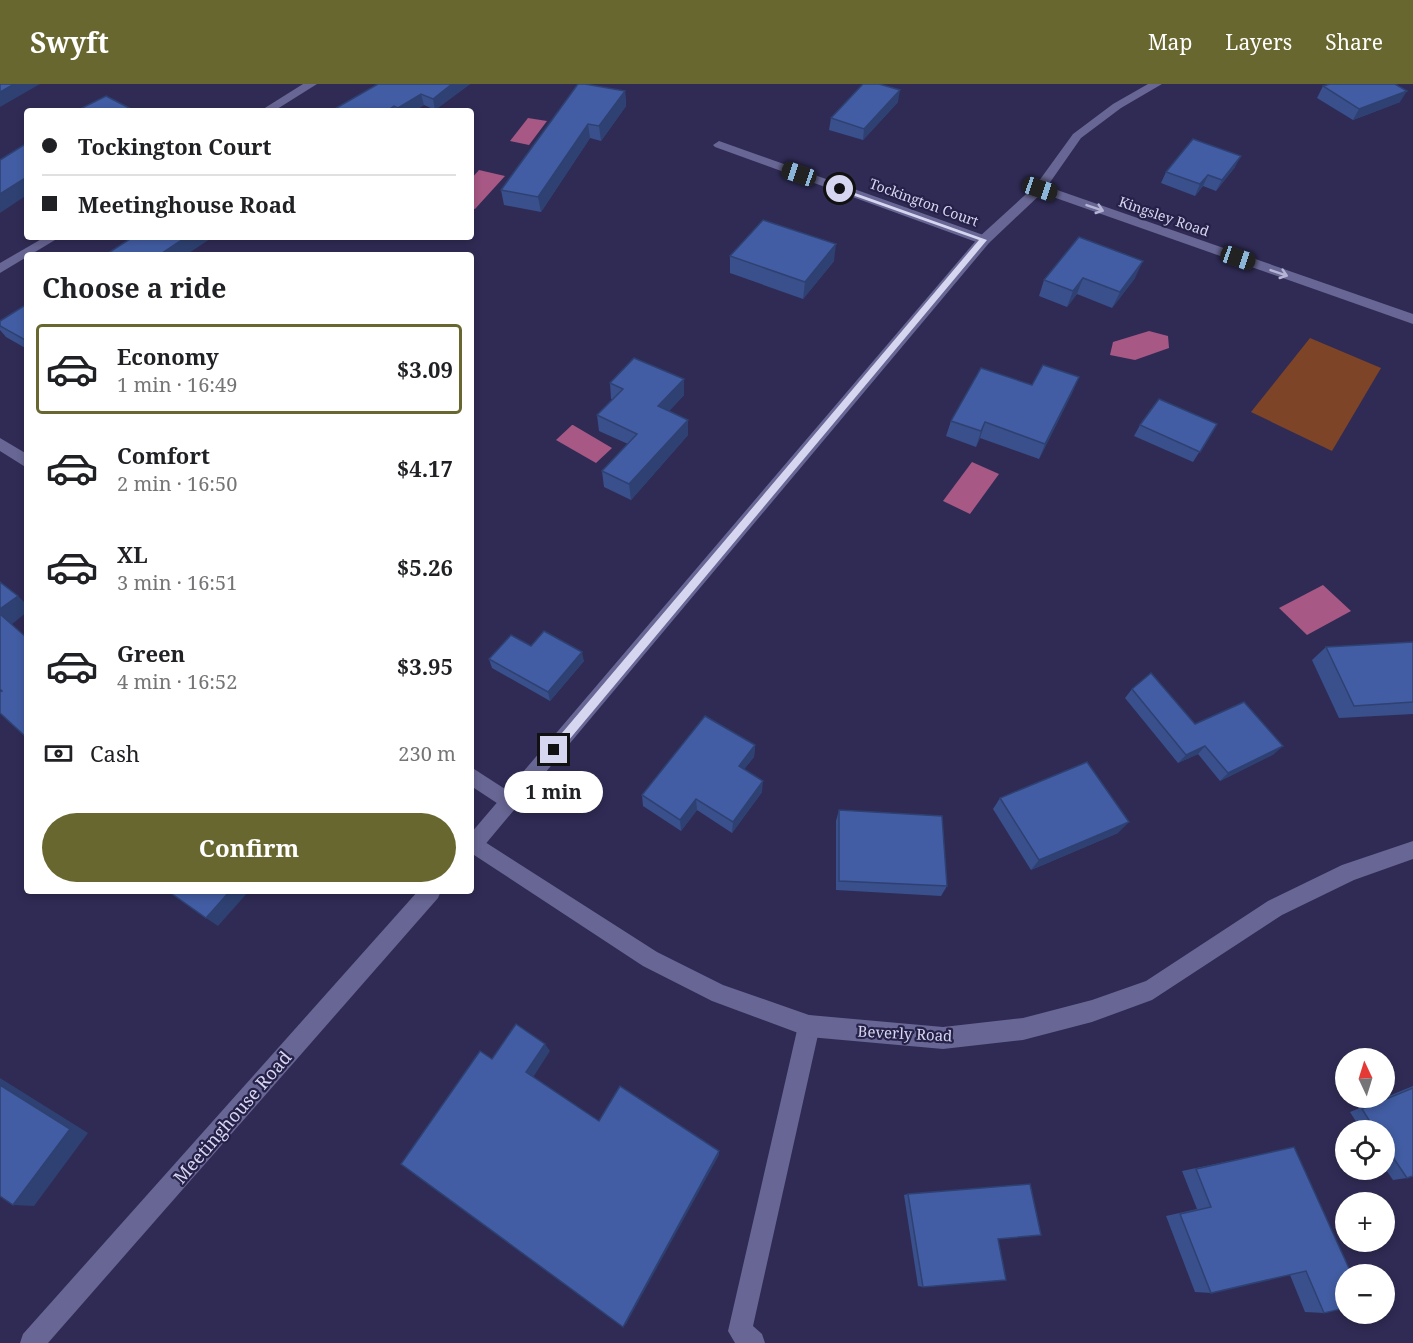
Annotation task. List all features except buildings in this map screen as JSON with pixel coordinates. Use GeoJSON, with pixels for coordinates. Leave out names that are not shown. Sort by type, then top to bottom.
{"type":"FeatureCollection","features":[{"type":"Feature","properties":{"kind":"street"},"geometry":{"type":"LineString","coordinates":[[271,108],[311,84]]}},
{"type":"Feature","properties":{"kind":"street"},"geometry":{"type":"LineString","coordinates":[[474,843],[984,240],[1040,189],[1077,136],[1117,106],[1156,84]]}},
{"type":"Feature","properties":{"kind":"street","name":"Tockington Court"},"geometry":{"type":"LineString","coordinates":[[719,145],[984,240]]}},
{"type":"Feature","properties":{"kind":"street","name":"Kingsley Road"},"geometry":{"type":"LineString","coordinates":[[1040,189],[1413,319]]}},
{"type":"Feature","properties":{"kind":"street"},"geometry":{"type":"LineString","coordinates":[[29,252],[49,240]]}},
{"type":"Feature","properties":{"kind":"street"},"geometry":{"type":"LineString","coordinates":[[0,269],[24,255]]}},
{"type":"Feature","properties":{"kind":"street"},"geometry":{"type":"LineString","coordinates":[[0,443],[24,460]]}},
{"type":"Feature","properties":{"kind":"street"},"geometry":{"type":"LineString","coordinates":[[474,777],[509,802]]}},
{"type":"Feature","properties":{"kind":"street","name":"Beverly Road"},"geometry":{"type":"LineString","coordinates":[[474,846],[650,959],[719,994],[808,1026],[943,1038],[1023,1029],[1092,1011],[1152,988],[1275,908],[1349,872],[1413,850]]}},
{"type":"Feature","properties":{"kind":"street","name":"Meetinghouse Road"},"geometry":{"type":"LineString","coordinates":[[32,1343],[428,894]]}},
{"type":"Feature","properties":{"kind":"street"},"geometry":{"type":"LineString","coordinates":[[753,1343],[740,1331],[808,1026]]}},
{"type":"Feature","properties":{"kind":"shaded area"},"geometry":{"type":"Polygon","coordinates":[[[528,118],[547,121],[529,145],[510,141],[528,118]]]}},
{"type":"Feature","properties":{"kind":"shaded area"},"geometry":{"type":"Polygon","coordinates":[[[479,170],[505,176],[475,209],[474,209],[474,176],[479,170]]]}},
{"type":"Feature","properties":{"kind":"shaded area"},"geometry":{"type":"Polygon","coordinates":[[[1149,331],[1168,336],[1169,348],[1135,360],[1110,355],[1113,342],[1149,331]]]}},
{"type":"Feature","properties":{"kind":"shaded area"},"geometry":{"type":"Polygon","coordinates":[[[1310,338],[1381,368],[1332,451],[1251,412],[1310,338]]]}},
{"type":"Feature","properties":{"kind":"shaded area"},"geometry":{"type":"Polygon","coordinates":[[[572,425],[612,448],[596,463],[556,440],[572,425]]]}},
{"type":"Feature","properties":{"kind":"shaded area"},"geometry":{"type":"Polygon","coordinates":[[[972,462],[999,474],[970,514],[943,501],[972,462]]]}},
{"type":"Feature","properties":{"kind":"shaded area"},"geometry":{"type":"Polygon","coordinates":[[[1323,585],[1351,611],[1307,635],[1279,608],[1323,585]]]}},
{"type":"Feature","properties":{"kind":"route"},"geometry":{"type":"LineString","coordinates":[[554,750],[984,240],[840,189]]}}]}
